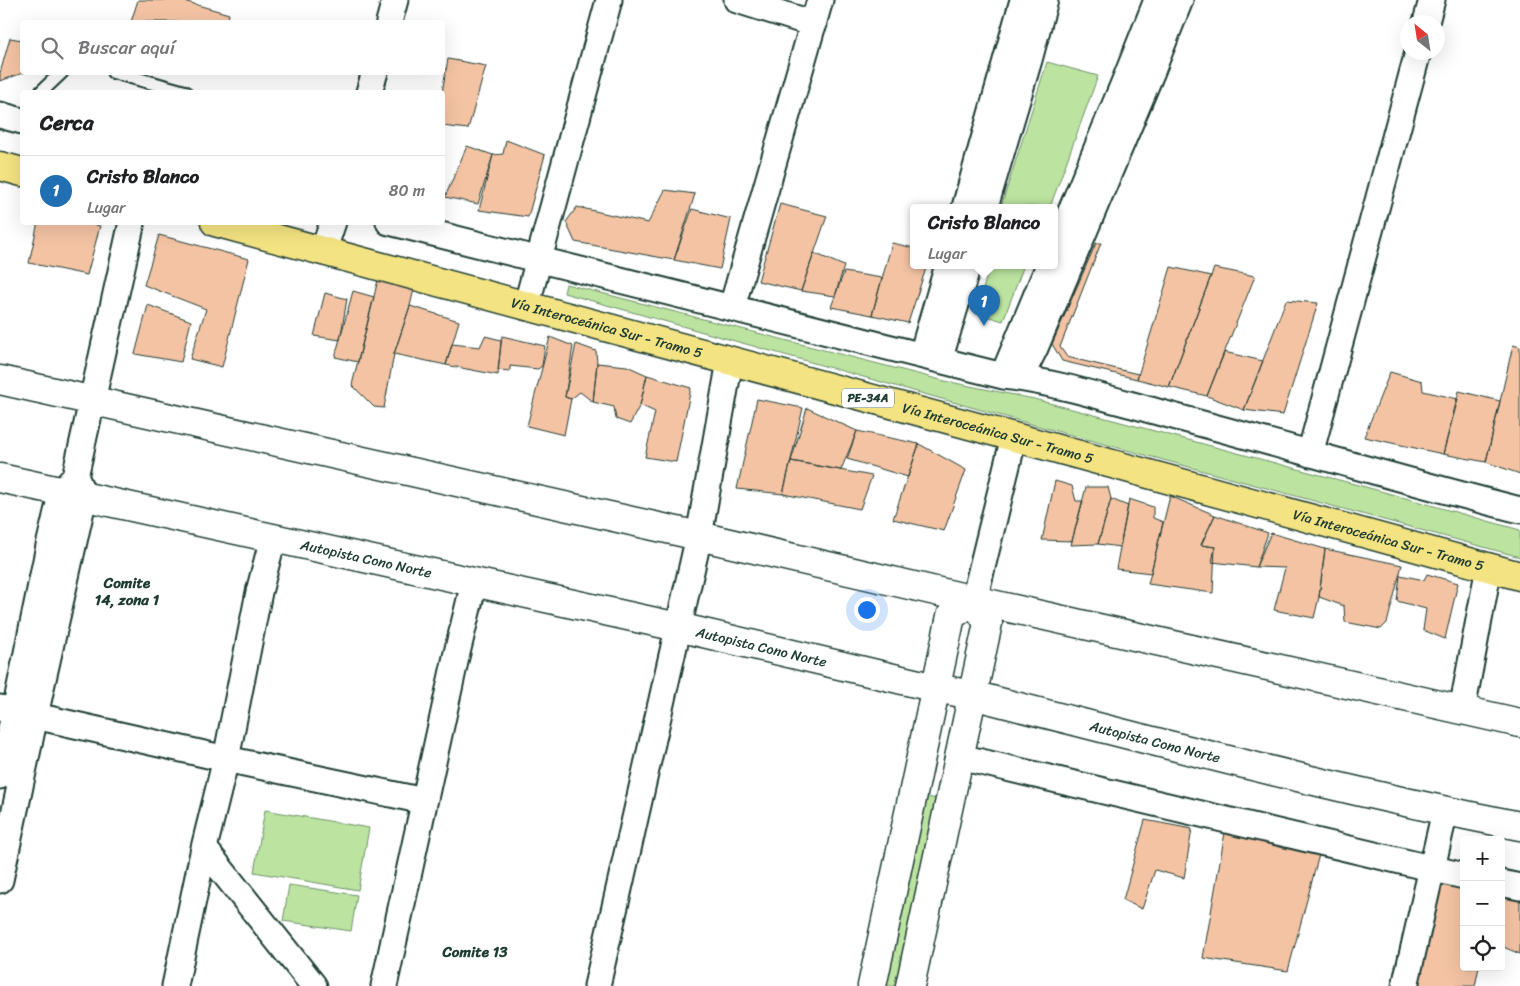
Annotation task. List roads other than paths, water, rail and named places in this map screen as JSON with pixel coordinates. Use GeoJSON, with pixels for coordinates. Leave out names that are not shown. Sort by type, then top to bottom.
{"type":"FeatureCollection","features":[{"type":"Feature","properties":{"kind":"highway"},"geometry":{"type":"LineString","coordinates":[[0,166],[20,171]]}},
{"type":"Feature","properties":{"kind":"highway","name":"Vía Interoceánica Sur - Tramo 5"},"geometry":{"type":"LineString","coordinates":[[226,225],[1014,437],[1520,576]]}},
{"type":"Feature","properties":{"kind":"main road"},"geometry":{"type":"LineString","coordinates":[[0,380],[699,536],[1520,723]]}},
{"type":"Feature","properties":{"kind":"main road","name":"Autopista Cono Norte"},"geometry":{"type":"LineString","coordinates":[[0,478],[74,489],[273,538],[678,627],[972,695],[1242,764],[1445,811],[1520,826]]}},
{"type":"Feature","properties":{"kind":"main road"},"geometry":{"type":"LineString","coordinates":[[872,986],[951,616],[974,600]]}},
{"type":"Feature","properties":{"kind":"main road"},"geometry":{"type":"LineString","coordinates":[[910,986],[988,623],[974,600]]}},
{"type":"Feature","properties":{"kind":"street"},"geometry":{"type":"LineString","coordinates":[[390,20],[395,0]]}},
{"type":"Feature","properties":{"kind":"street"},"geometry":{"type":"LineString","coordinates":[[526,306],[608,0]]}},
{"type":"Feature","properties":{"kind":"street"},"geometry":{"type":"LineString","coordinates":[[732,307],[817,12],[737,0]]}},
{"type":"Feature","properties":{"kind":"street"},"geometry":{"type":"LineString","coordinates":[[966,204],[1023,0]]}},
{"type":"Feature","properties":{"kind":"street"},"geometry":{"type":"LineString","coordinates":[[986,204],[1045,0]]}},
{"type":"Feature","properties":{"kind":"street"},"geometry":{"type":"LineString","coordinates":[[1058,242],[1156,0]]}},
{"type":"Feature","properties":{"kind":"street"},"geometry":{"type":"LineString","coordinates":[[1012,377],[1036,348],[1180,0]]}},
{"type":"Feature","properties":{"kind":"street"},"geometry":{"type":"LineString","coordinates":[[1428,15],[1432,0]]}},
{"type":"Feature","properties":{"kind":"street"},"geometry":{"type":"LineString","coordinates":[[1310,454],[1416,60]]}},
{"type":"Feature","properties":{"kind":"street"},"geometry":{"type":"LineString","coordinates":[[370,90],[374,75]]}},
{"type":"Feature","properties":{"kind":"street"},"geometry":{"type":"LineString","coordinates":[[0,776],[74,489],[131,225]]}},
{"type":"Feature","properties":{"kind":"street"},"geometry":{"type":"LineString","coordinates":[[323,252],[331,225]]}},
{"type":"Feature","properties":{"kind":"street"},"geometry":{"type":"LineString","coordinates":[[401,225],[931,358],[1012,377],[1047,383],[1520,510]]}},
{"type":"Feature","properties":{"kind":"street"},"geometry":{"type":"LineString","coordinates":[[931,358],[947,269]]}},
{"type":"Feature","properties":{"kind":"street"},"geometry":{"type":"LineString","coordinates":[[931,358],[966,269]]}},
{"type":"Feature","properties":{"kind":"street"},"geometry":{"type":"LineString","coordinates":[[1012,377],[1048,269]]}},
{"type":"Feature","properties":{"kind":"street"},"geometry":{"type":"LineString","coordinates":[[597,986],[699,536],[730,361]]}},
{"type":"Feature","properties":{"kind":"street"},"geometry":{"type":"LineString","coordinates":[[974,600],[1014,437]]}},
{"type":"Feature","properties":{"kind":"street"},"geometry":{"type":"LineString","coordinates":[[175,986],[204,848],[226,760],[259,592],[273,538]]}},
{"type":"Feature","properties":{"kind":"street"},"geometry":{"type":"LineString","coordinates":[[1462,710],[1489,567]]}},
{"type":"Feature","properties":{"kind":"street"},"geometry":{"type":"LineString","coordinates":[[384,986],[474,583]]}},
{"type":"Feature","properties":{"kind":"street"},"geometry":{"type":"LineString","coordinates":[[17,712],[226,760],[424,801]]}},
{"type":"Feature","properties":{"kind":"street"},"geometry":{"type":"LineString","coordinates":[[0,880],[17,712]]}},
{"type":"Feature","properties":{"kind":"street"},"geometry":{"type":"LineString","coordinates":[[960,757],[1460,875]]}},
{"type":"Feature","properties":{"kind":"street"},"geometry":{"type":"LineString","coordinates":[[1405,986],[1445,811]]}},
{"type":"Feature","properties":{"kind":"street"},"geometry":{"type":"LineString","coordinates":[[204,848],[314,986]]}},
{"type":"Feature","properties":{"kind":"street"},"geometry":{"type":"LineString","coordinates":[[1505,884],[1520,887]]}},
{"type":"Feature","properties":{"kind":"lane"},"geometry":{"type":"LineString","coordinates":[[43,90],[59,75]]}},
{"type":"Feature","properties":{"kind":"lane"},"geometry":{"type":"LineString","coordinates":[[124,75],[178,90]]}},
{"type":"Feature","properties":{"kind":"place","name":"Cristo Blanco"},"geometry":{"type":"Point","coordinates":[984,326]}},
{"type":"Feature","properties":{"kind":"district","name":"Comite 14, zona 1"},"geometry":{"type":"Point","coordinates":[127,592]}},
{"type":"Feature","properties":{"kind":"district","name":"Comite 13"},"geometry":{"type":"Point","coordinates":[475,952]}}]}
